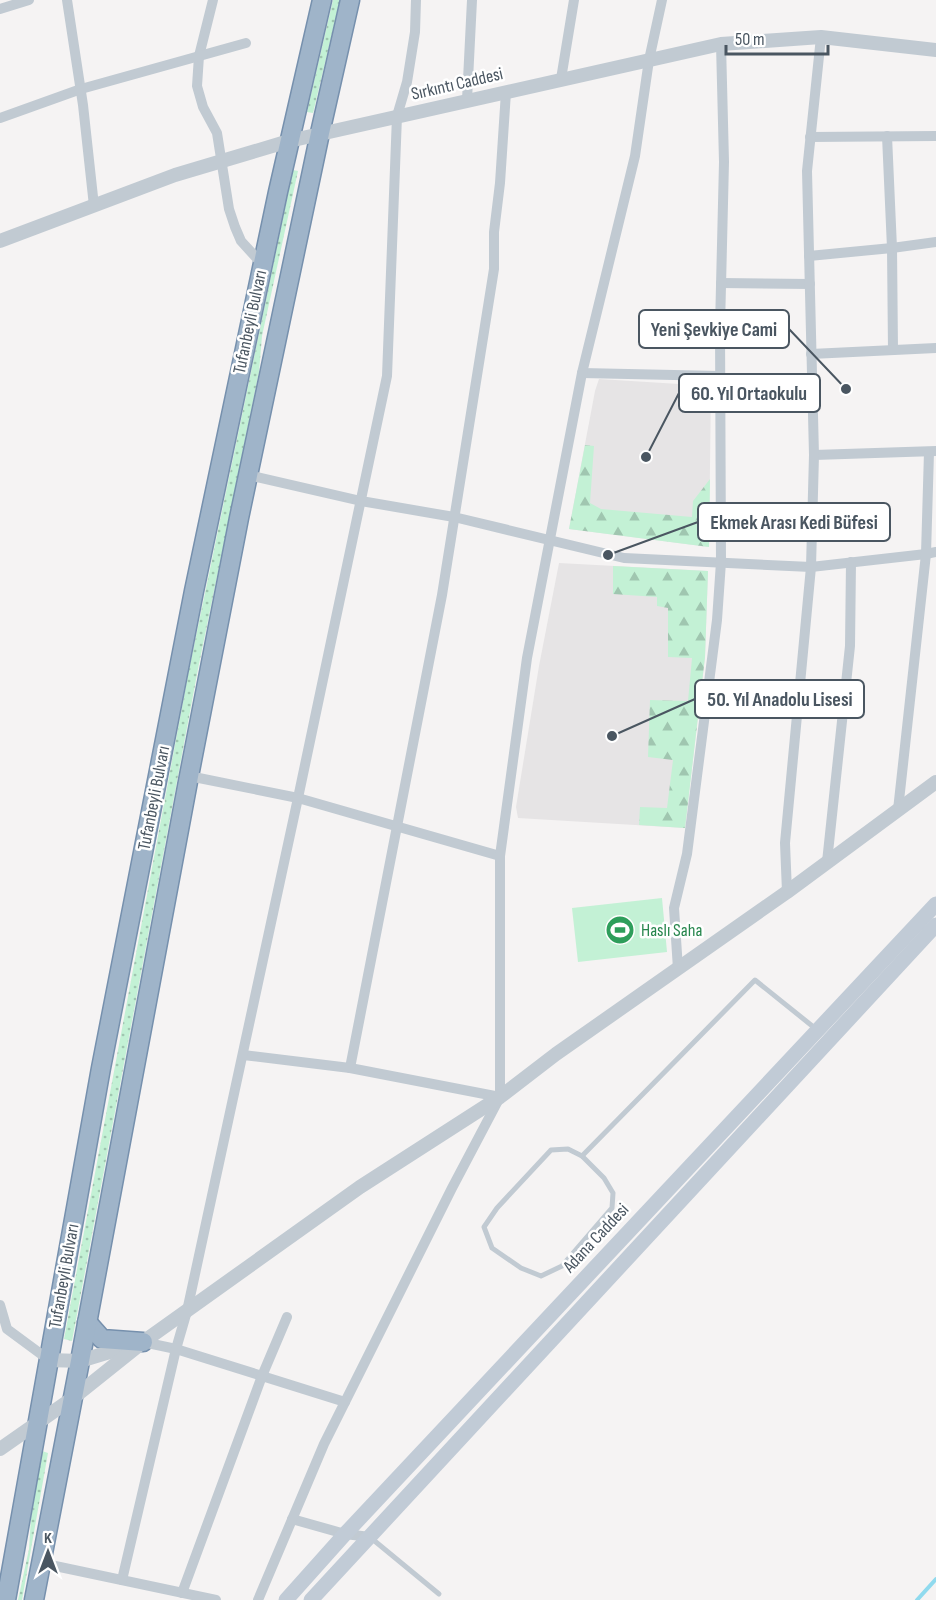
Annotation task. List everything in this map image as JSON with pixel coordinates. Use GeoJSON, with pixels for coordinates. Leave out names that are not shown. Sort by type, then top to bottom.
{"type":"FeatureCollection","features":[{"type":"Feature","properties":{"kind":"highway","name":"Tufanbeyli Bulvarı"},"geometry":{"type":"LineString","coordinates":[[6,1600],[101,1068],[194,591],[262,264],[322,0]]}},
{"type":"Feature","properties":{"kind":"highway","name":"Tufanbeyli Bulvarı"},"geometry":{"type":"LineString","coordinates":[[34,1600],[248,475],[350,0]]}},
{"type":"Feature","properties":{"kind":"highway"},"geometry":{"type":"LineString","coordinates":[[87,1322],[102,1339],[143,1342]]}},
{"type":"Feature","properties":{"kind":"main road","name":"Adana Caddesi"},"geometry":{"type":"LineString","coordinates":[[286,1600],[345,1534],[936,904]]}},
{"type":"Feature","properties":{"kind":"main road"},"geometry":{"type":"LineString","coordinates":[[311,1600],[936,925]]}},
{"type":"Feature","properties":{"kind":"street"},"geometry":{"type":"LineString","coordinates":[[0,9],[29,0]]}},
{"type":"Feature","properties":{"kind":"street"},"geometry":{"type":"LineString","coordinates":[[67,0],[81,89],[94,206]]}},
{"type":"Feature","properties":{"kind":"street"},"geometry":{"type":"LineString","coordinates":[[213,0],[199,56],[197,86],[203,107],[218,134],[229,209],[235,227],[241,241],[262,264]]}},
{"type":"Feature","properties":{"kind":"street"},"geometry":{"type":"LineString","coordinates":[[122,1580],[187,1311],[387,376],[397,116],[407,82],[416,0]]}},
{"type":"Feature","properties":{"kind":"street"},"geometry":{"type":"LineString","coordinates":[[467,100],[472,0]]}},
{"type":"Feature","properties":{"kind":"street"},"geometry":{"type":"LineString","coordinates":[[561,79],[574,0]]}},
{"type":"Feature","properties":{"kind":"street"},"geometry":{"type":"LineString","coordinates":[[258,1600],[324,1444],[500,1097],[500,856],[527,658],[582,373],[635,156],[649,60],[662,0]]}},
{"type":"Feature","properties":{"kind":"street"},"geometry":{"type":"LineString","coordinates":[[787,892],[785,843],[811,567],[814,455],[807,171],[820,38]]}},
{"type":"Feature","properties":{"kind":"street","name":"Sırkıntı Caddesi"},"geometry":{"type":"LineString","coordinates":[[0,241],[175,175],[290,141],[721,44],[820,38],[936,50]]}},
{"type":"Feature","properties":{"kind":"street"},"geometry":{"type":"LineString","coordinates":[[0,118],[81,89],[246,43]]}},
{"type":"Feature","properties":{"kind":"street"},"geometry":{"type":"LineString","coordinates":[[678,969],[674,908],[687,854],[717,620],[721,562],[720,376],[724,162],[721,44]]}},
{"type":"Feature","properties":{"kind":"street"},"geometry":{"type":"LineString","coordinates":[[350,1068],[442,595],[494,269],[494,232],[506,92]]}},
{"type":"Feature","properties":{"kind":"street"},"geometry":{"type":"LineString","coordinates":[[887,136],[892,248],[892,350]]}},
{"type":"Feature","properties":{"kind":"street"},"geometry":{"type":"LineString","coordinates":[[810,137],[936,136]]}},
{"type":"Feature","properties":{"kind":"street"},"geometry":{"type":"LineString","coordinates":[[809,256],[936,242]]}},
{"type":"Feature","properties":{"kind":"street"},"geometry":{"type":"LineString","coordinates":[[721,283],[810,284]]}},
{"type":"Feature","properties":{"kind":"street"},"geometry":{"type":"LineString","coordinates":[[811,354],[936,348]]}},
{"type":"Feature","properties":{"kind":"street"},"geometry":{"type":"LineString","coordinates":[[582,373],[720,376]]}},
{"type":"Feature","properties":{"kind":"street"},"geometry":{"type":"LineString","coordinates":[[814,455],[933,451],[931,553],[898,810]]}},
{"type":"Feature","properties":{"kind":"street"},"geometry":{"type":"LineString","coordinates":[[248,475],[361,501],[454,517],[624,558],[811,567],[931,553]]}},
{"type":"Feature","properties":{"kind":"street"},"geometry":{"type":"LineString","coordinates":[[827,862],[850,646],[851,562]]}},
{"type":"Feature","properties":{"kind":"street"},"geometry":{"type":"LineString","coordinates":[[189,776],[298,798],[500,856]]}},
{"type":"Feature","properties":{"kind":"street"},"geometry":{"type":"LineString","coordinates":[[0,1449],[73,1398],[143,1342],[360,1187],[500,1097],[556,1054],[787,892],[936,782]]}},
{"type":"Feature","properties":{"kind":"street"},"geometry":{"type":"LineString","coordinates":[[243,1055],[350,1068],[500,1097]]}},
{"type":"Feature","properties":{"kind":"street"},"geometry":{"type":"LineString","coordinates":[[0,1305],[7,1329],[49,1360],[80,1361],[143,1342],[176,1349],[345,1401]]}},
{"type":"Feature","properties":{"kind":"street"},"geometry":{"type":"LineString","coordinates":[[182,1593],[262,1376],[287,1317]]}},
{"type":"Feature","properties":{"kind":"street"},"geometry":{"type":"LineString","coordinates":[[292,1519],[345,1534],[370,1537]]}},
{"type":"Feature","properties":{"kind":"street"},"geometry":{"type":"LineString","coordinates":[[41,1563],[216,1600]]}},
{"type":"Feature","properties":{"kind":"lane"},"geometry":{"type":"LineString","coordinates":[[582,1156],[755,980],[818,1030]]}},
{"type":"Feature","properties":{"kind":"lane"},"geometry":{"type":"LineString","coordinates":[[568,1149],[582,1156],[604,1178],[613,1193],[612,1208],[562,1266],[541,1276],[521,1268],[492,1248],[484,1227],[497,1208],[551,1150],[568,1149]]}},
{"type":"Feature","properties":{"kind":"lane"},"geometry":{"type":"LineString","coordinates":[[370,1537],[439,1594]]}},
{"type":"Feature","properties":{"kind":"shaded area"},"geometry":{"type":"Polygon","coordinates":[[[599,379],[711,386],[709,547],[569,529],[599,379]]]}},
{"type":"Feature","properties":{"kind":"shaded area"},"geometry":{"type":"Polygon","coordinates":[[[559,563],[708,571],[705,657],[685,828],[518,818],[516,807],[539,666],[559,563]]]}},
{"type":"Feature","properties":{"kind":"green space"},"geometry":{"type":"Polygon","coordinates":[[[333,0],[340,0],[313,113],[307,112],[333,0]]]}},
{"type":"Feature","properties":{"kind":"green space"},"geometry":{"type":"Polygon","coordinates":[[[293,170],[298,171],[262,336],[259,372],[198,669],[72,1341],[64,1339],[189,670],[293,170]]]}},
{"type":"Feature","properties":{"kind":"green space"},"geometry":{"type":"Polygon","coordinates":[[[585,445],[594,446],[590,503],[601,509],[692,517],[693,501],[710,479],[709,547],[569,529],[585,445]]]}},
{"type":"Feature","properties":{"kind":"green space"},"geometry":{"type":"Polygon","coordinates":[[[613,566],[708,571],[705,657],[685,828],[639,825],[640,807],[667,808],[673,760],[648,757],[650,700],[688,701],[692,658],[668,657],[668,608],[657,606],[657,597],[613,594],[613,566]]]}},
{"type":"Feature","properties":{"kind":"green space","name":"Haslı Saha"},"geometry":{"type":"Polygon","coordinates":[[[662,898],[667,952],[578,962],[572,908],[662,898]]]}},
{"type":"Feature","properties":{"kind":"green space"},"geometry":{"type":"Polygon","coordinates":[[[42,1451],[48,1453],[22,1600],[18,1600],[29,1549],[31,1518],[42,1451]]]}},
{"type":"Feature","properties":{"kind":"waterway"},"geometry":{"type":"LineString","coordinates":[[917,1600],[936,1579]]}},
{"type":"Feature","properties":{"kind":"place","name":"Yeni Şevkiye Cami"},"geometry":{"type":"Point","coordinates":[846,389]}},
{"type":"Feature","properties":{"kind":"place","name":"60. Yıl Ortaokulu"},"geometry":{"type":"Point","coordinates":[646,457]}},
{"type":"Feature","properties":{"kind":"place","name":"Ekmek Arası Kedi Büfesi"},"geometry":{"type":"Point","coordinates":[608,555]}},
{"type":"Feature","properties":{"kind":"place","name":"50. Yıl Anadolu Lisesi"},"geometry":{"type":"Point","coordinates":[612,736]}},
{"type":"Feature","properties":{"kind":"place","name":"Haslı Saha"},"geometry":{"type":"Point","coordinates":[620,930]}}]}
